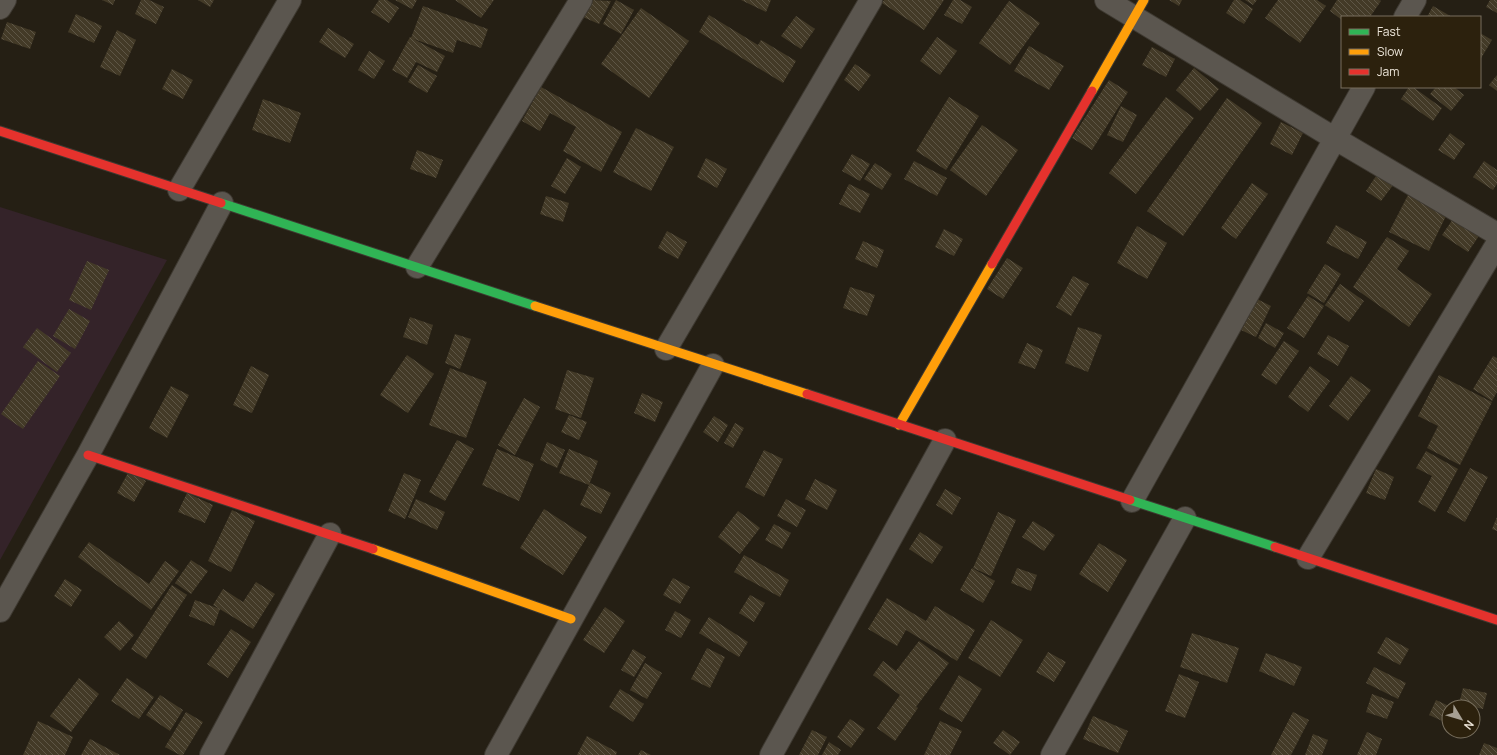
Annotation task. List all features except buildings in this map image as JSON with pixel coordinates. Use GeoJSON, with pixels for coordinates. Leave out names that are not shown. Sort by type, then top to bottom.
{"type":"FeatureCollection","features":[{"type":"Feature","properties":{"kind":"street"},"geometry":{"type":"LineString","coordinates":[[0,8],[5,0]]}},
{"type":"Feature","properties":{"kind":"street"},"geometry":{"type":"LineString","coordinates":[[179,190],[290,0]]}},
{"type":"Feature","properties":{"kind":"street"},"geometry":{"type":"LineString","coordinates":[[417,267],[581,0]]}},
{"type":"Feature","properties":{"kind":"street"},"geometry":{"type":"LineString","coordinates":[[666,349],[871,0]]}},
{"type":"Feature","properties":{"kind":"street"},"geometry":{"type":"LineString","coordinates":[[1106,0],[1139,9],[1334,138],[1497,234]]}},
{"type":"Feature","properties":{"kind":"street"},"geometry":{"type":"LineString","coordinates":[[1406,16],[1415,0]]}},
{"type":"Feature","properties":{"kind":"street"},"geometry":{"type":"LineString","coordinates":[[899,425],[1139,9]]}},
{"type":"Feature","properties":{"kind":"street"},"geometry":{"type":"LineString","coordinates":[[1132,501],[1334,138],[1363,88]]}},
{"type":"Feature","properties":{"kind":"street"},"geometry":{"type":"LineString","coordinates":[[0,131],[666,349],[713,366],[1308,558],[1495,616]]}},
{"type":"Feature","properties":{"kind":"street"},"geometry":{"type":"LineString","coordinates":[[0,611],[88,455],[222,203]]}},
{"type":"Feature","properties":{"kind":"street"},"geometry":{"type":"LineString","coordinates":[[1308,558],[1497,244]]}},
{"type":"Feature","properties":{"kind":"street"},"geometry":{"type":"LineString","coordinates":[[496,755],[713,366]]}},
{"type":"Feature","properties":{"kind":"street"},"geometry":{"type":"LineString","coordinates":[[771,755],[945,440]]}},
{"type":"Feature","properties":{"kind":"street"},"geometry":{"type":"LineString","coordinates":[[88,455],[330,534],[571,619]]}},
{"type":"Feature","properties":{"kind":"street"},"geometry":{"type":"LineString","coordinates":[[1052,755],[1185,518]]}},
{"type":"Feature","properties":{"kind":"street"},"geometry":{"type":"LineString","coordinates":[[211,755],[330,534]]}},
{"type":"Feature","properties":{"kind":"shaded area"},"geometry":{"type":"Polygon","coordinates":[[[0,207],[167,260],[0,560],[0,207]]]}},
{"type":"Feature","properties":{"kind":"traffic: fast"},"geometry":{"type":"LineString","coordinates":[[221,203],[535,306]]}},
{"type":"Feature","properties":{"kind":"traffic: fast"},"geometry":{"type":"LineString","coordinates":[[1130,500],[1275,547]]}},
{"type":"Feature","properties":{"kind":"traffic: slow"},"geometry":{"type":"LineString","coordinates":[[1092,91],[1144,0]]}},
{"type":"Feature","properties":{"kind":"traffic: slow"},"geometry":{"type":"LineString","coordinates":[[899,425],[992,264]]}},
{"type":"Feature","properties":{"kind":"traffic: slow"},"geometry":{"type":"LineString","coordinates":[[535,306],[807,394]]}},
{"type":"Feature","properties":{"kind":"traffic: slow"},"geometry":{"type":"LineString","coordinates":[[373,549],[571,619]]}},
{"type":"Feature","properties":{"kind":"traffic: jam"},"geometry":{"type":"LineString","coordinates":[[992,264],[1092,91]]}},
{"type":"Feature","properties":{"kind":"traffic: jam"},"geometry":{"type":"LineString","coordinates":[[0,131],[221,203]]}},
{"type":"Feature","properties":{"kind":"traffic: jam"},"geometry":{"type":"LineString","coordinates":[[807,394],[1130,500]]}},
{"type":"Feature","properties":{"kind":"traffic: jam"},"geometry":{"type":"LineString","coordinates":[[88,455],[373,549]]}},
{"type":"Feature","properties":{"kind":"traffic: jam"},"geometry":{"type":"LineString","coordinates":[[1275,547],[1497,620]]}}]}
